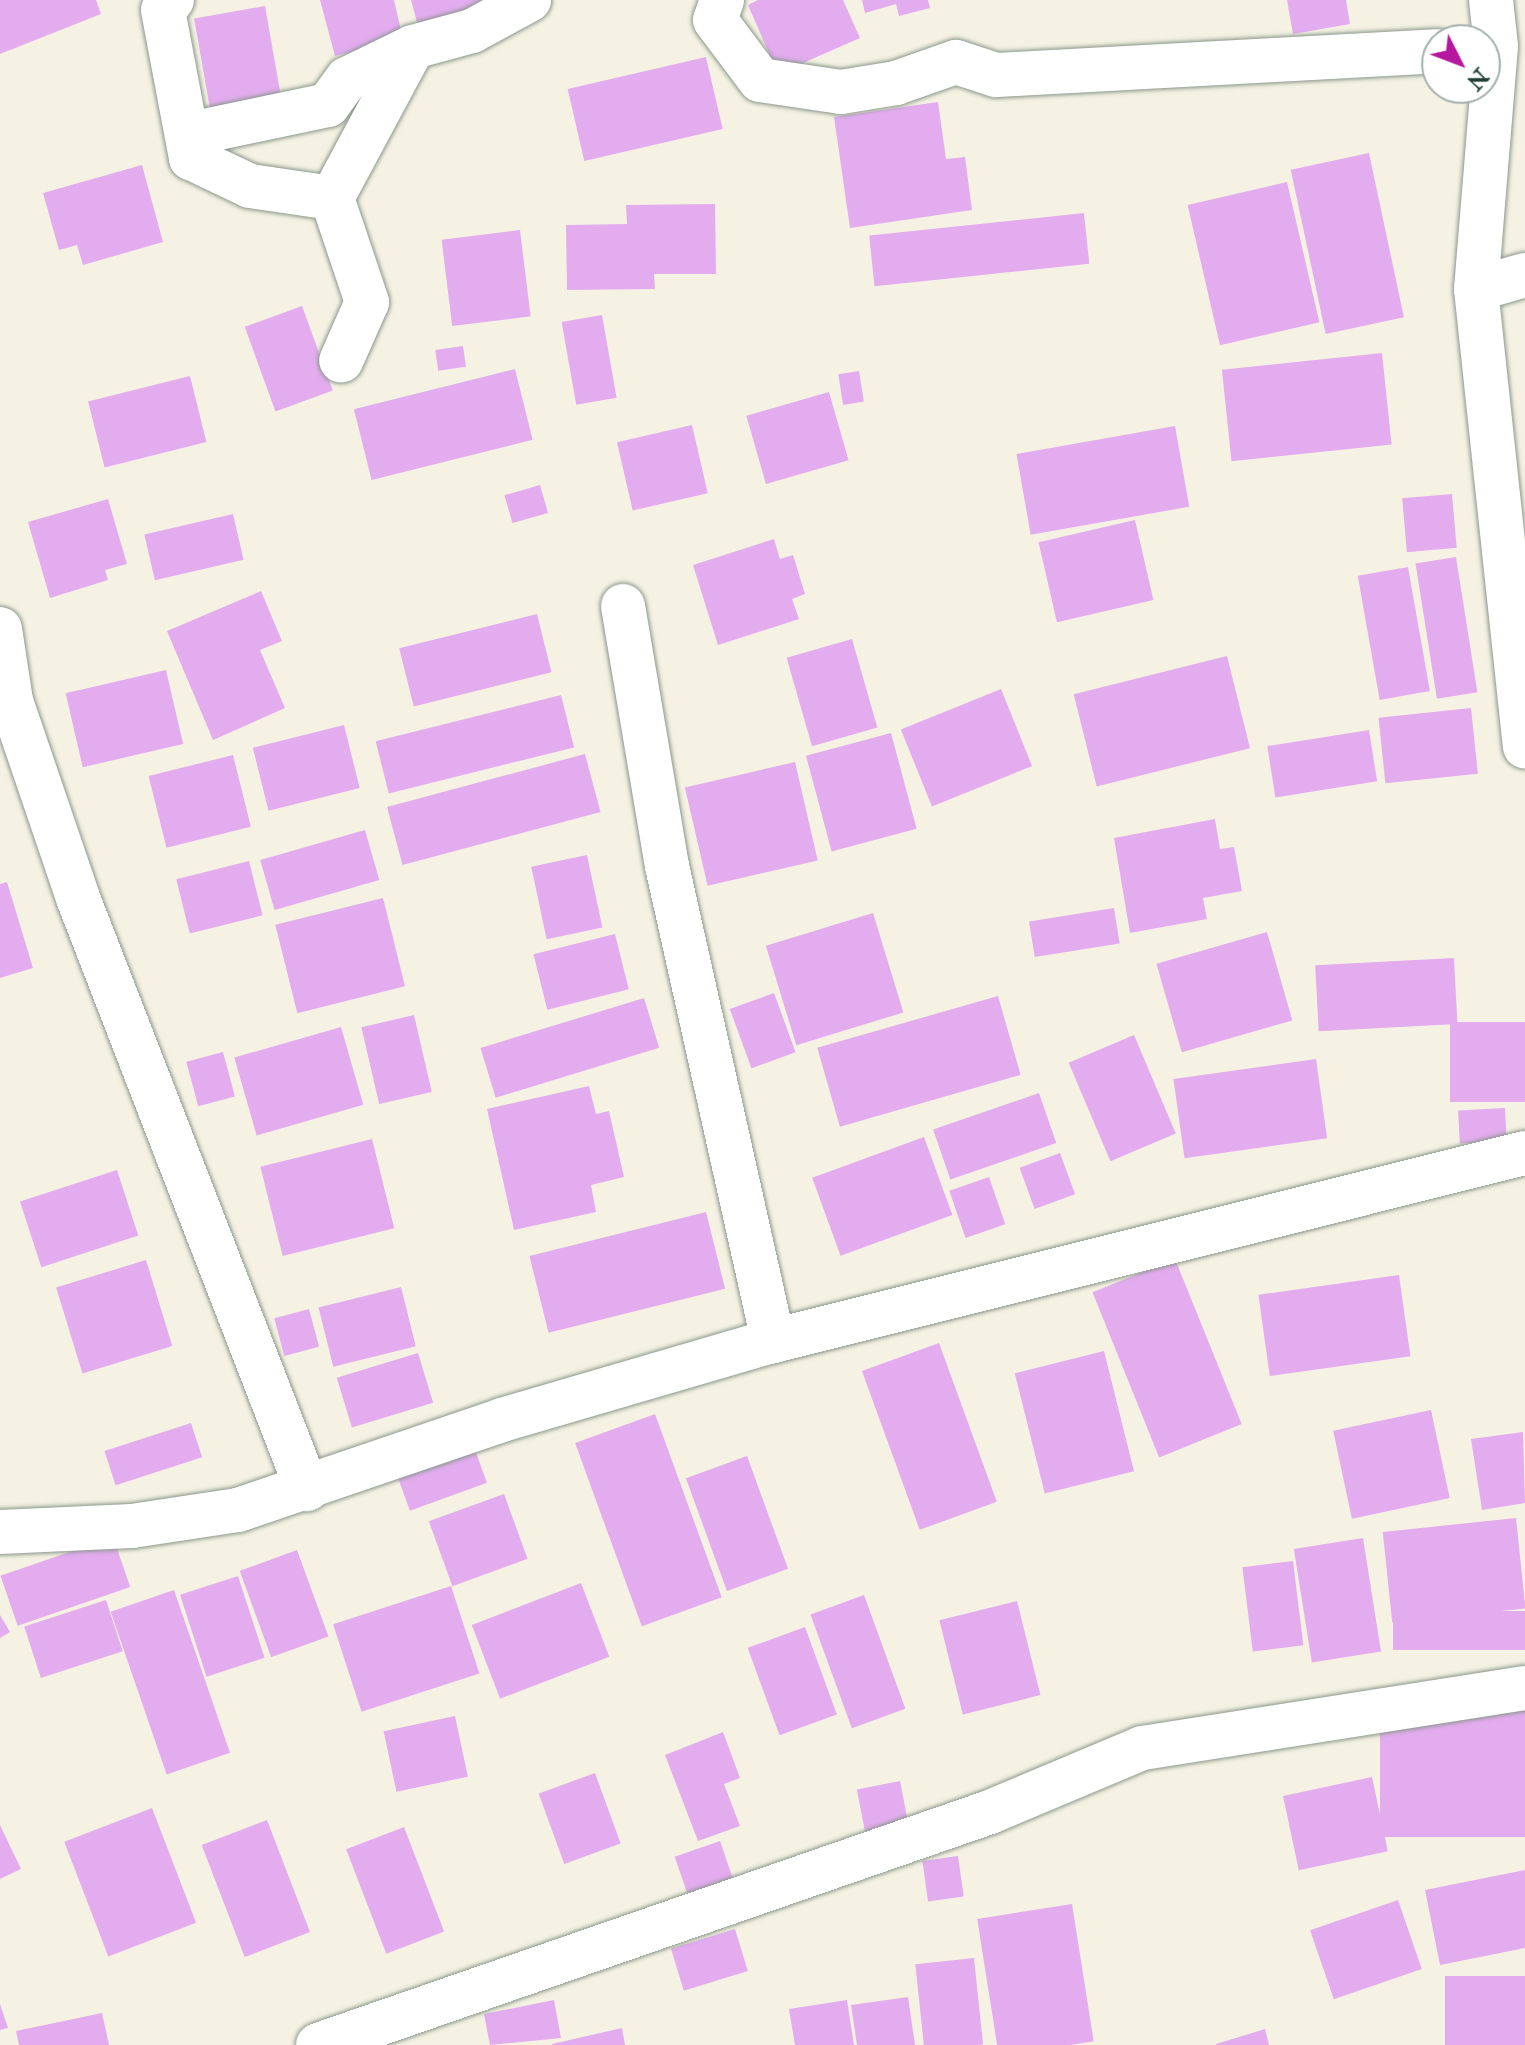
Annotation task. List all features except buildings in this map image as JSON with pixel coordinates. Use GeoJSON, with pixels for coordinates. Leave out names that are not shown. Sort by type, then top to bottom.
{"type":"FeatureCollection","features":[{"type":"Feature","properties":{"kind":"street"},"geometry":{"type":"LineString","coordinates":[[172,0],[163,10],[190,134],[191,158],[238,180],[332,198]]}},
{"type":"Feature","properties":{"kind":"street"},"geometry":{"type":"LineString","coordinates":[[190,134],[328,105],[347,79],[413,47],[472,31],[529,0]]}},
{"type":"Feature","properties":{"kind":"street"},"geometry":{"type":"LineString","coordinates":[[722,0],[715,20],[760,80],[841,92],[896,83],[956,62],[996,75],[1421,52]]}},
{"type":"Feature","properties":{"kind":"street"},"geometry":{"type":"LineString","coordinates":[[1490,24],[1491,0]]}},
{"type":"Feature","properties":{"kind":"street"},"geometry":{"type":"LineString","coordinates":[[341,361],[367,302],[332,198],[413,47]]}},
{"type":"Feature","properties":{"kind":"street"},"geometry":{"type":"LineString","coordinates":[[1487,104],[1476,289],[1525,746]]}},
{"type":"Feature","properties":{"kind":"street"},"geometry":{"type":"LineString","coordinates":[[1476,289],[1525,275]]}},
{"type":"Feature","properties":{"kind":"street"},"geometry":{"type":"LineString","coordinates":[[623,606],[667,866],[773,1341]]}},
{"type":"Feature","properties":{"kind":"street"},"geometry":{"type":"LineString","coordinates":[[0,629],[11,701],[78,898],[307,1489]]}},
{"type":"Feature","properties":{"kind":"street"},"geometry":{"type":"LineString","coordinates":[[0,1532],[132,1526],[238,1510],[502,1420],[773,1341],[1525,1153]]}},
{"type":"Feature","properties":{"kind":"street"},"geometry":{"type":"LineString","coordinates":[[318,2045],[990,1812],[1142,1748],[1525,1688]]}}]}
